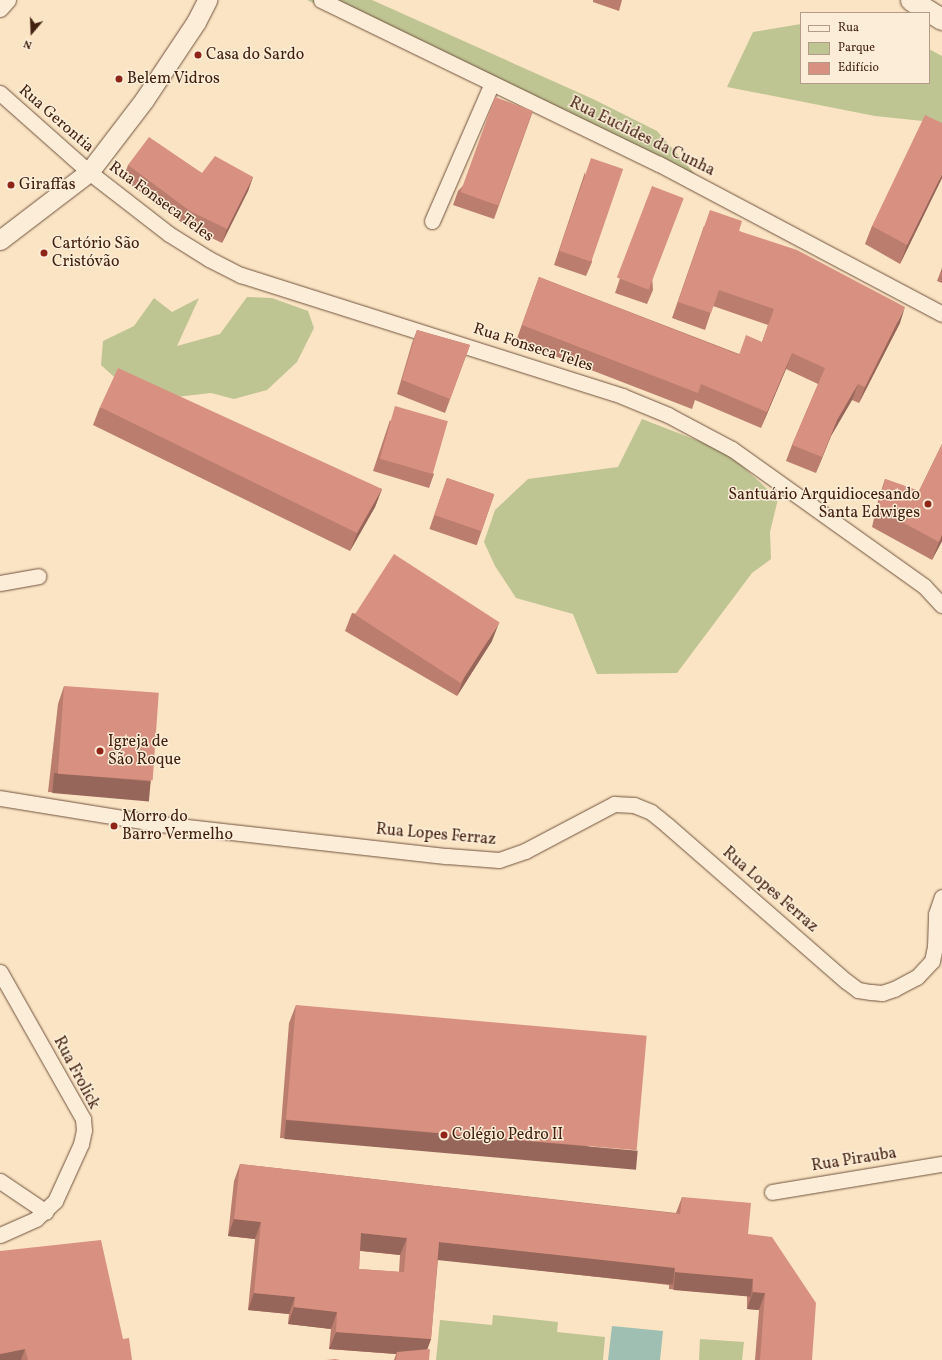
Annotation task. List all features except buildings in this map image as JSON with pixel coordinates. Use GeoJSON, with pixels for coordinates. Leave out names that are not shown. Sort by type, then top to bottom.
{"type":"FeatureCollection","features":[{"type":"Feature","properties":{"kind":"main road"},"geometry":{"type":"LineString","coordinates":[[911,0],[942,18]]}},
{"type":"Feature","properties":{"kind":"street"},"geometry":{"type":"LineString","coordinates":[[0,9],[8,0]]}},
{"type":"Feature","properties":{"kind":"street"},"geometry":{"type":"LineString","coordinates":[[0,240],[89,172],[144,100],[196,22],[207,0]]}},
{"type":"Feature","properties":{"kind":"street","name":"Rua Euclides da Cunha"},"geometry":{"type":"LineString","coordinates":[[322,0],[659,164],[942,314]]}},
{"type":"Feature","properties":{"kind":"street"},"geometry":{"type":"LineString","coordinates":[[432,220],[492,83]]}},
{"type":"Feature","properties":{"kind":"street","name":"Rua Gerontia"},"geometry":{"type":"LineString","coordinates":[[0,93],[89,172]]}},
{"type":"Feature","properties":{"kind":"street","name":"Rua Fonseca Teles"},"geometry":{"type":"LineString","coordinates":[[89,172],[169,234],[241,274],[622,396],[668,415],[732,449],[924,586],[942,605]]}},
{"type":"Feature","properties":{"kind":"street"},"geometry":{"type":"LineString","coordinates":[[0,583],[38,576]]}},
{"type":"Feature","properties":{"kind":"street","name":"Rua Lopes Ferraz"},"geometry":{"type":"LineString","coordinates":[[0,798],[160,824],[499,860],[525,851],[614,804],[634,805],[651,812],[668,825],[846,981],[858,990],[870,992],[882,993],[894,989],[917,977],[932,961],[935,947],[936,914],[942,897]]}},
{"type":"Feature","properties":{"kind":"street","name":"Rua Frolick"},"geometry":{"type":"LineString","coordinates":[[0,972],[83,1119],[84,1130],[81,1144],[61,1189],[46,1212]]}},
{"type":"Feature","properties":{"kind":"street","name":"Rua Pirauba"},"geometry":{"type":"LineString","coordinates":[[772,1192],[942,1164]]}},
{"type":"Feature","properties":{"kind":"street"},"geometry":{"type":"LineString","coordinates":[[0,1181],[46,1212],[0,1235]]}},
{"type":"Feature","properties":{"kind":"green space"},"geometry":{"type":"Polygon","coordinates":[[[307,0],[372,0],[593,99],[657,131],[710,191],[471,80],[307,0]]]}},
{"type":"Feature","properties":{"kind":"green space"},"geometry":{"type":"Polygon","coordinates":[[[800,24],[800,84],[930,84],[930,50],[942,56],[942,123],[875,116],[727,87],[753,32],[800,24]]]}},
{"type":"Feature","properties":{"kind":"green space"},"geometry":{"type":"Polygon","coordinates":[[[247,297],[272,298],[308,311],[314,328],[297,362],[267,390],[234,399],[211,393],[176,397],[123,385],[101,365],[103,341],[134,326],[154,298],[172,312],[199,298],[177,346],[220,334],[247,297]]]}},
{"type":"Feature","properties":{"kind":"green space"},"geometry":{"type":"Polygon","coordinates":[[[642,419],[727,452],[778,499],[770,532],[771,559],[752,573],[677,673],[597,674],[573,614],[516,598],[495,566],[484,542],[495,510],[528,479],[618,467],[642,419]]]}},
{"type":"Feature","properties":{"kind":"green space"},"geometry":{"type":"Polygon","coordinates":[[[493,1315],[558,1322],[557,1332],[605,1337],[603,1360],[436,1360],[440,1320],[492,1325],[493,1315]]]}},
{"type":"Feature","properties":{"kind":"green space"},"geometry":{"type":"Polygon","coordinates":[[[700,1339],[744,1342],[742,1360],[699,1360],[700,1339]]]}},
{"type":"Feature","properties":{"kind":"shaded area"},"geometry":{"type":"Polygon","coordinates":[[[612,1326],[663,1331],[660,1360],[608,1360],[612,1326]]]}},
{"type":"Feature","properties":{"kind":"place","name":"Casa do Sardo"},"geometry":{"type":"Point","coordinates":[198,55]}},
{"type":"Feature","properties":{"kind":"place","name":"Belem Vidros"},"geometry":{"type":"Point","coordinates":[119,79]}},
{"type":"Feature","properties":{"kind":"place","name":"Giraffas"},"geometry":{"type":"Point","coordinates":[11,185]}},
{"type":"Feature","properties":{"kind":"place","name":"Cartório São Cristóvão"},"geometry":{"type":"Point","coordinates":[44,253]}},
{"type":"Feature","properties":{"kind":"place","name":"Santuário Arquidiocesando Santa Edwiges"},"geometry":{"type":"Point","coordinates":[928,504]}},
{"type":"Feature","properties":{"kind":"place","name":"Igreja de São Roque"},"geometry":{"type":"Point","coordinates":[100,751]}},
{"type":"Feature","properties":{"kind":"place","name":"Morro do Barro Vermelho"},"geometry":{"type":"Point","coordinates":[114,826]}},
{"type":"Feature","properties":{"kind":"place","name":"Colégio Pedro II"},"geometry":{"type":"Point","coordinates":[444,1135]}}]}
